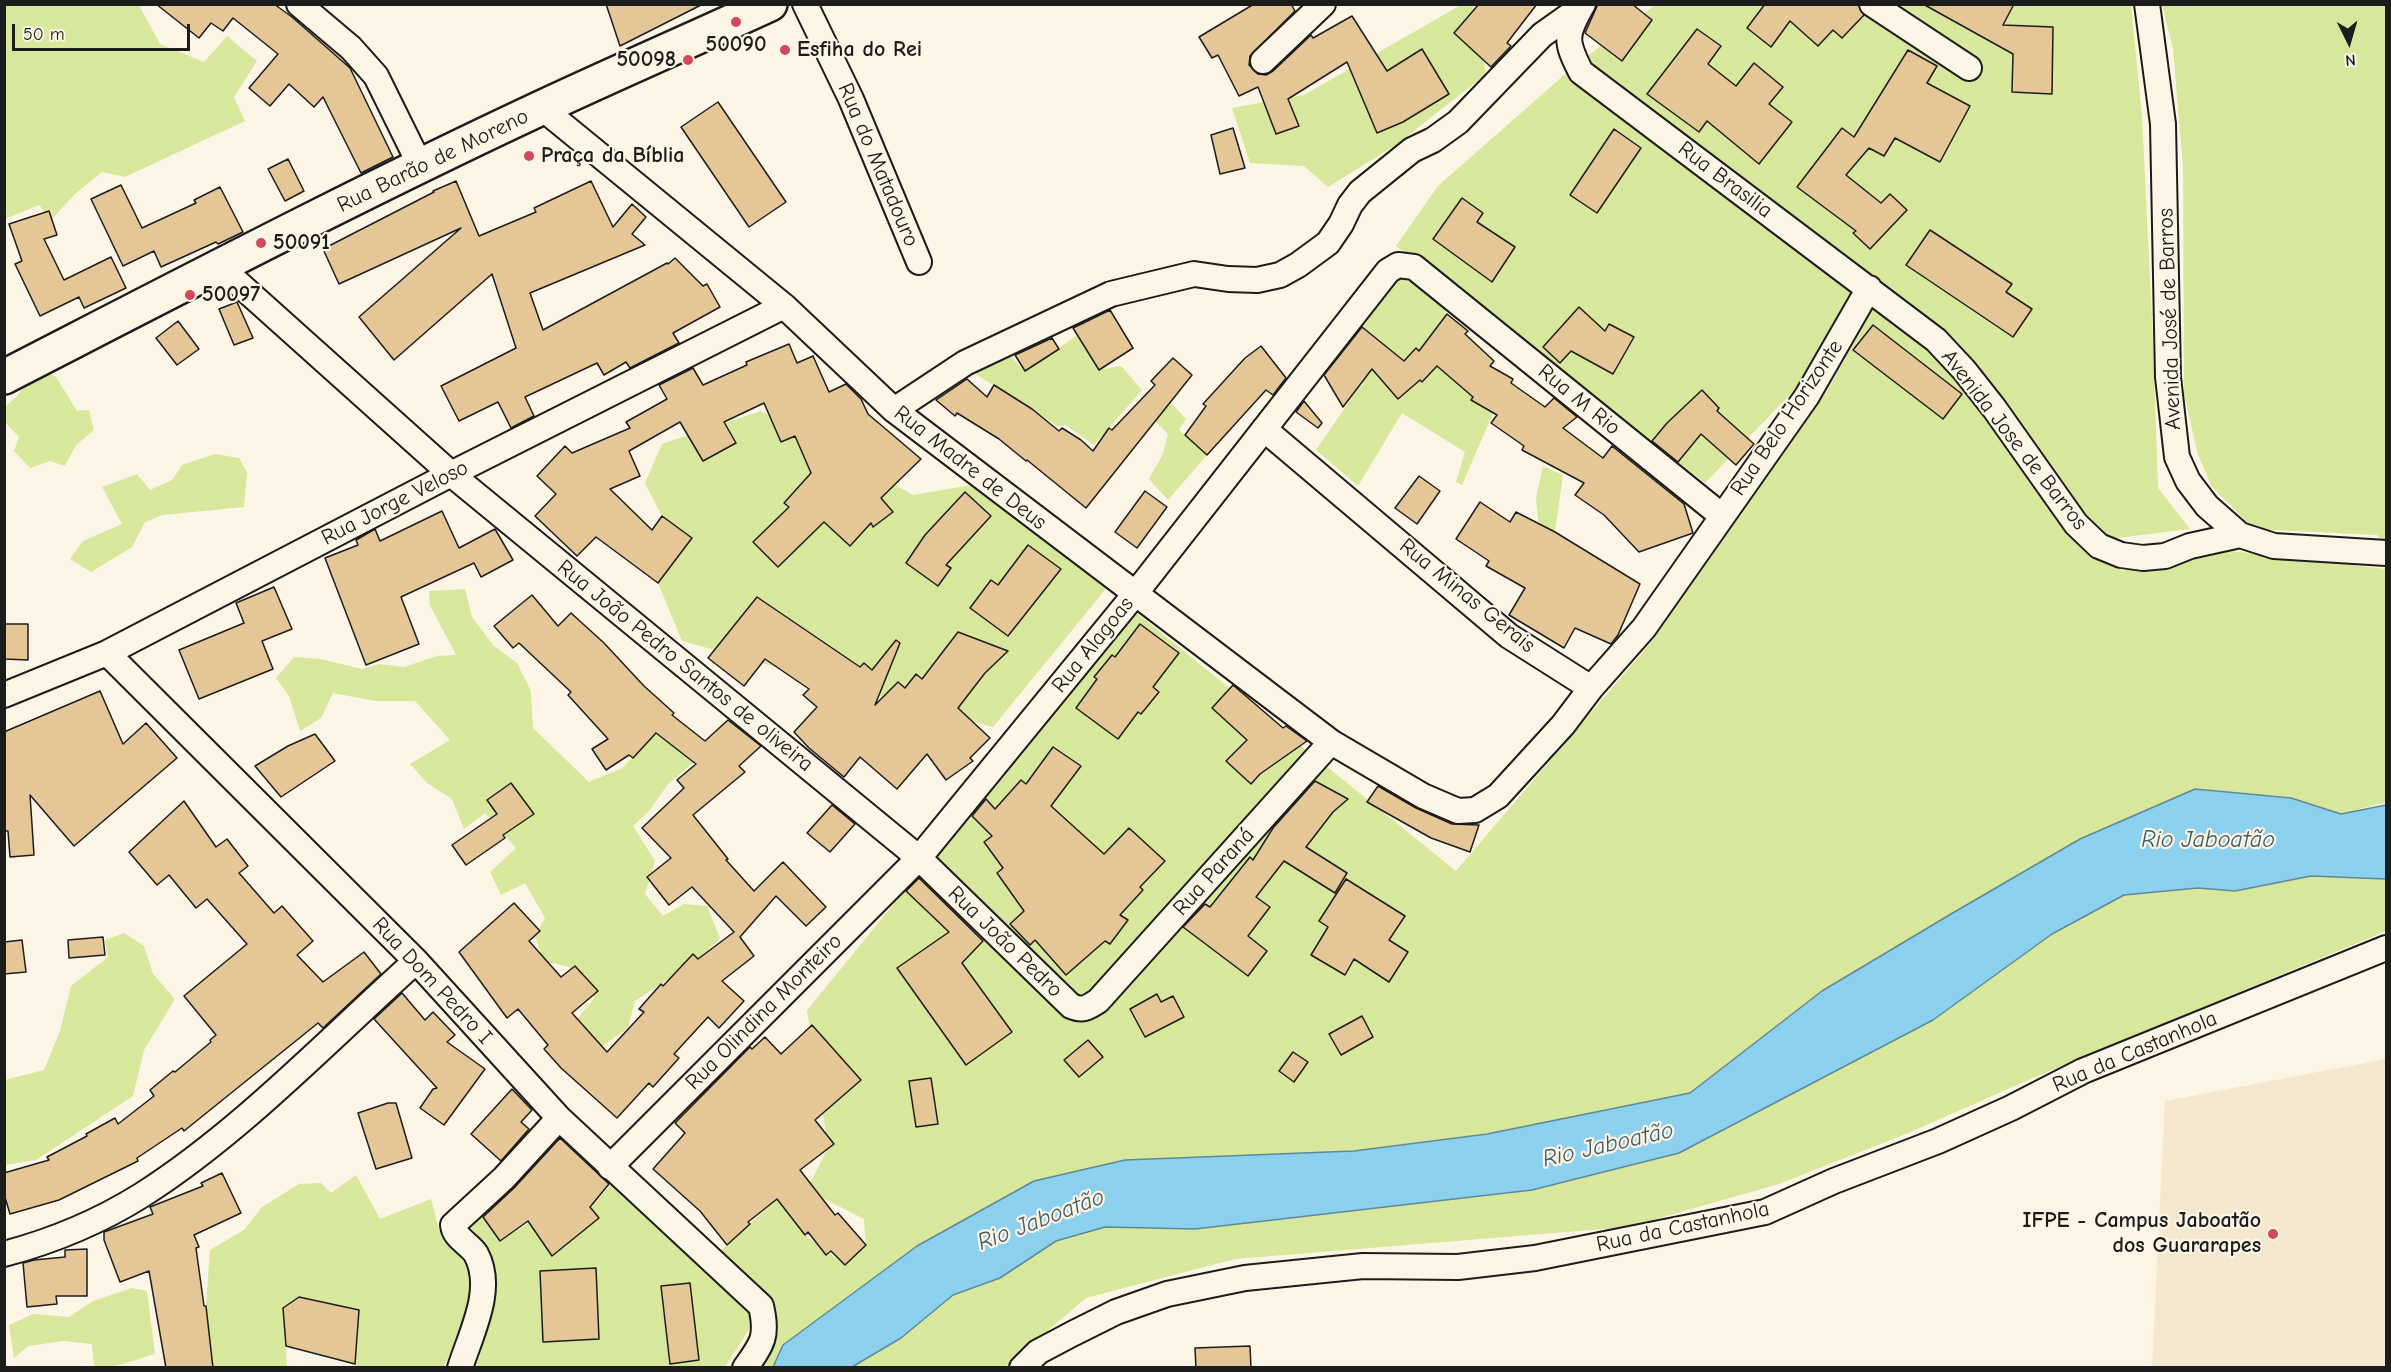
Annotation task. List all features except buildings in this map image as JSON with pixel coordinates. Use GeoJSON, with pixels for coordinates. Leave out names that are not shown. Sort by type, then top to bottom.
{"type":"FeatureCollection","features":[{"type":"Feature","properties":{"kind":"street"},"geometry":{"type":"LineString","coordinates":[[300,4],[351,48],[371,69],[421,167]]}},
{"type":"Feature","properties":{"kind":"street","name":"Rua Barão de Moreno"},"geometry":{"type":"LineString","coordinates":[[4,377],[219,266],[542,108],[770,4]]}},
{"type":"Feature","properties":{"kind":"street","name":"Rua do Matadouro"},"geometry":{"type":"LineString","coordinates":[[805,4],[851,99],[919,262]]}},
{"type":"Feature","properties":{"kind":"street"},"geometry":{"type":"LineString","coordinates":[[1263,61],[1323,4]]}},
{"type":"Feature","properties":{"kind":"street"},"geometry":{"type":"LineString","coordinates":[[1872,4],[1969,68]]}},
{"type":"Feature","properties":{"kind":"street","name":"Avenida José de Barros"},"geometry":{"type":"LineString","coordinates":[[2147,4],[2163,124],[2168,377],[2177,457],[2188,481],[2207,506],[2240,535],[2274,546],[2386,553]]}},
{"type":"Feature","properties":{"kind":"street"},"geometry":{"type":"LineString","coordinates":[[894,410],[965,363],[1111,294],[1194,274],[1228,279],[1269,278],[1298,265],[1328,243],[1359,192],[1412,150],[1433,140],[1458,122],[1542,35],[1582,5]]}},
{"type":"Feature","properties":{"kind":"street","name":"Rua Brasilia"},"geometry":{"type":"LineString","coordinates":[[1582,5],[1568,40],[1581,72],[1869,288]]}},
{"type":"Feature","properties":{"kind":"street","name":"Rua Madre de Deus"},"geometry":{"type":"LineString","coordinates":[[542,108],[784,306],[894,410],[1331,742],[1423,796],[1458,811],[1475,810],[1485,805],[1498,796],[1563,725],[1591,688]]}},
{"type":"Feature","properties":{"kind":"street","name":"Rua M Rio"},"geometry":{"type":"LineString","coordinates":[[1264,429],[1388,271],[1398,265],[1406,264],[1414,267],[1436,284],[1722,516]]}},
{"type":"Feature","properties":{"kind":"street"},"geometry":{"type":"LineString","coordinates":[[219,266],[451,474]]}},
{"type":"Feature","properties":{"kind":"street","name":"Avenida Jose de Barros"},"geometry":{"type":"LineString","coordinates":[[1869,288],[1936,340],[1964,370],[2076,524],[2099,546],[2121,555],[2143,558],[2165,556],[2190,546],[2240,535]]}},
{"type":"Feature","properties":{"kind":"street","name":"Rua Belo Horizonte"},"geometry":{"type":"LineString","coordinates":[[1722,516],[1807,396],[1869,288]]}},
{"type":"Feature","properties":{"kind":"street","name":"Rua Jorge Veloso"},"geometry":{"type":"LineString","coordinates":[[4,695],[107,653],[451,474],[784,306]]}},
{"type":"Feature","properties":{"kind":"street","name":"Rua Alagoas"},"geometry":{"type":"LineString","coordinates":[[919,858],[1135,594],[1264,429]]}},
{"type":"Feature","properties":{"kind":"street","name":"Rua Minas Gerais"},"geometry":{"type":"LineString","coordinates":[[1264,429],[1509,636],[1591,688]]}},
{"type":"Feature","properties":{"kind":"street","name":"Rua João Pedro Santos de oliveira"},"geometry":{"type":"LineString","coordinates":[[451,474],[919,858]]}},
{"type":"Feature","properties":{"kind":"street"},"geometry":{"type":"LineString","coordinates":[[1591,688],[1644,628],[1722,516]]}},
{"type":"Feature","properties":{"kind":"street","name":"Rua Dom Pedro I"},"geometry":{"type":"LineString","coordinates":[[107,653],[416,961],[559,1118],[761,1306],[766,1327],[763,1342],[746,1368]]}},
{"type":"Feature","properties":{"kind":"street","name":"Rua Paraná"},"geometry":{"type":"LineString","coordinates":[[1098,1001],[1331,742]]}},
{"type":"Feature","properties":{"kind":"street","name":"Rua João Pedro"},"geometry":{"type":"LineString","coordinates":[[919,858],[1071,1006],[1081,1010],[1098,1001]]}},
{"type":"Feature","properties":{"kind":"street","name":"Rua Olindina Monteiro"},"geometry":{"type":"LineString","coordinates":[[610,1167],[919,858]]}},
{"type":"Feature","properties":{"kind":"street","name":"Rua da Castanhola"},"geometry":{"type":"LineString","coordinates":[[1022,1368],[1038,1352],[1116,1312],[1167,1294],[1245,1278],[1363,1266],[1458,1268],[1535,1258],[1765,1212],[1834,1181],[1938,1141],[2011,1108],[2083,1071],[2386,948]]}},
{"type":"Feature","properties":{"kind":"street"},"geometry":{"type":"LineString","coordinates":[[4,1254],[63,1236],[100,1218],[141,1195],[189,1162],[242,1119],[416,961]]}},
{"type":"Feature","properties":{"kind":"street"},"geometry":{"type":"LineString","coordinates":[[460,1368],[482,1299],[484,1274],[474,1251],[454,1231],[453,1225],[504,1178],[559,1118]]}},
{"type":"Feature","properties":{"kind":"shaded area","name":"IFPE - Campus Jaboatão dos Guararapes"},"geometry":{"type":"Polygon","coordinates":[[[2386,1059],[2386,1367],[2152,1367],[2165,1101],[2386,1059]]]}},
{"type":"Feature","properties":{"kind":"green space"},"geometry":{"type":"Polygon","coordinates":[[[5,5],[142,5],[140,7],[160,44],[204,62],[227,36],[257,61],[234,97],[245,121],[125,177],[102,172],[75,194],[51,220],[39,205],[5,219],[5,5]]]}},
{"type":"Feature","properties":{"kind":"green space"},"geometry":{"type":"Polygon","coordinates":[[[1461,5],[1473,5],[1486,74],[1396,145],[1328,187],[1304,166],[1250,163],[1232,108],[1304,95],[1461,5]]]}},
{"type":"Feature","properties":{"kind":"green space"},"geometry":{"type":"Polygon","coordinates":[[[1655,5],[2131,5],[2142,116],[2158,488],[2190,529],[2077,543],[2123,571],[2223,550],[2386,569],[2386,802],[2341,814],[2291,798],[1951,914],[1822,991],[1690,1093],[1504,1131],[1354,1151],[1125,1160],[1034,1181],[917,1246],[783,1345],[773,1367],[753,1367],[774,1313],[716,1255],[777,1199],[805,1235],[845,1265],[866,1245],[864,1219],[807,1190],[828,1147],[807,1010],[1134,611],[1456,871],[1653,640],[1827,391],[1874,307],[1705,483],[1396,246],[1438,186],[1572,68],[1655,5]]]}},
{"type":"Feature","properties":{"kind":"green space"},"geometry":{"type":"Polygon","coordinates":[[[2162,5],[2386,5],[2386,545],[2377,535],[2254,529],[2212,487],[2198,455],[2184,394],[2183,167],[2173,49],[2162,5]]]}},
{"type":"Feature","properties":{"kind":"green space"},"geometry":{"type":"Polygon","coordinates":[[[1393,268],[1446,301],[1444,371],[1493,413],[1462,485],[1456,482],[1465,452],[1402,413],[1358,486],[1316,450],[1363,384],[1363,314],[1393,268]]]}},
{"type":"Feature","properties":{"kind":"green space"},"geometry":{"type":"Polygon","coordinates":[[[1078,335],[1099,370],[1121,366],[1142,390],[1094,445],[1065,425],[1059,427],[971,371],[1006,352],[1025,371],[1078,335]]]}},
{"type":"Feature","properties":{"kind":"green space"},"geometry":{"type":"Polygon","coordinates":[[[37,368],[56,377],[77,411],[89,410],[94,430],[76,445],[65,466],[50,461],[30,468],[14,451],[19,437],[5,422],[5,407],[17,396],[37,368]]]}},
{"type":"Feature","properties":{"kind":"green space"},"geometry":{"type":"Polygon","coordinates":[[[1163,395],[1186,419],[1179,430],[1207,455],[1168,500],[1149,479],[1163,454],[1168,434],[1147,413],[1163,395]]]}},
{"type":"Feature","properties":{"kind":"green space"},"geometry":{"type":"Polygon","coordinates":[[[761,411],[913,495],[977,484],[1109,585],[993,727],[682,641],[658,583],[692,538],[662,516],[645,483],[662,444],[761,411]]]}},
{"type":"Feature","properties":{"kind":"green space"},"geometry":{"type":"Polygon","coordinates":[[[215,454],[239,458],[247,472],[244,507],[162,515],[145,522],[132,547],[91,572],[70,559],[83,541],[122,524],[102,487],[137,474],[150,490],[172,480],[182,465],[215,454]]]}},
{"type":"Feature","properties":{"kind":"green space"},"geometry":{"type":"Polygon","coordinates":[[[1543,466],[1563,475],[1555,532],[1539,527],[1536,498],[1543,466]]]}},
{"type":"Feature","properties":{"kind":"green space"},"geometry":{"type":"Polygon","coordinates":[[[465,589],[472,617],[494,646],[517,663],[531,691],[533,728],[589,782],[622,768],[655,734],[694,762],[668,784],[649,811],[633,826],[655,861],[645,894],[663,916],[684,904],[707,906],[720,938],[700,958],[635,1001],[628,1028],[601,1047],[576,1021],[594,998],[569,967],[543,961],[535,936],[545,918],[525,883],[501,895],[490,872],[516,848],[485,813],[464,829],[452,799],[427,783],[410,764],[450,740],[415,701],[375,701],[333,693],[321,718],[300,731],[289,696],[276,678],[294,657],[321,659],[362,669],[379,664],[404,667],[437,656],[456,655],[430,605],[429,591],[465,589]]]}},
{"type":"Feature","properties":{"kind":"green space"},"geometry":{"type":"Polygon","coordinates":[[[2311,876],[2386,878],[2386,931],[2033,1078],[1906,1134],[1779,1184],[1628,1227],[1235,1259],[1086,1298],[1005,1367],[852,1368],[901,1338],[953,1295],[1000,1278],[1056,1241],[1105,1227],[1195,1229],[1532,1190],[2052,934],[2124,895],[2198,888],[2235,891],[2311,876]]]}},
{"type":"Feature","properties":{"kind":"green space"},"geometry":{"type":"Polygon","coordinates":[[[124,933],[144,946],[153,974],[175,999],[144,1050],[133,1096],[36,1160],[5,1165],[5,1080],[44,1070],[60,1031],[71,986],[108,957],[105,940],[124,933]]]}},
{"type":"Feature","properties":{"kind":"green space"},"geometry":{"type":"Polygon","coordinates":[[[356,1175],[380,1219],[431,1199],[440,1233],[474,1262],[464,1316],[444,1366],[355,1367],[359,1310],[299,1297],[283,1309],[287,1367],[208,1368],[211,1353],[206,1306],[210,1250],[244,1230],[262,1207],[299,1184],[321,1183],[331,1193],[356,1175]]]}},
{"type":"Feature","properties":{"kind":"green space"},"geometry":{"type":"Polygon","coordinates":[[[616,1179],[756,1319],[725,1367],[472,1367],[492,1277],[465,1227],[480,1213],[500,1240],[529,1223],[555,1254],[598,1218],[590,1208],[616,1179]]]}},
{"type":"Feature","properties":{"kind":"green space"},"geometry":{"type":"Polygon","coordinates":[[[132,1288],[147,1291],[155,1354],[110,1367],[94,1366],[92,1344],[63,1341],[28,1346],[14,1358],[9,1325],[33,1314],[69,1317],[93,1301],[132,1288]]]}},
{"type":"Feature","properties":{"kind":"water","name":"Rio Jaboatão"},"geometry":{"type":"Polygon","coordinates":[[[2195,789],[2291,798],[2341,814],[2386,805],[2386,879],[2311,876],[2235,891],[2198,888],[2124,895],[2052,934],[1933,1020],[1679,1153],[1532,1190],[1195,1229],[1105,1227],[1056,1241],[1000,1278],[953,1295],[901,1338],[852,1367],[773,1367],[783,1345],[917,1246],[1034,1181],[1125,1160],[1354,1151],[1487,1134],[1690,1093],[1822,991],[2080,839],[2195,789]]]}},
{"type":"Feature","properties":{"kind":"place","name":"50090"},"geometry":{"type":"Point","coordinates":[736,22]}},
{"type":"Feature","properties":{"kind":"place","name":"Esfiha do Rei"},"geometry":{"type":"Point","coordinates":[785,50]}},
{"type":"Feature","properties":{"kind":"place","name":"50098"},"geometry":{"type":"Point","coordinates":[688,60]}},
{"type":"Feature","properties":{"kind":"place","name":"Praça da Bíblia"},"geometry":{"type":"Point","coordinates":[529,156]}},
{"type":"Feature","properties":{"kind":"place","name":"50091"},"geometry":{"type":"Point","coordinates":[261,243]}},
{"type":"Feature","properties":{"kind":"place","name":"50097"},"geometry":{"type":"Point","coordinates":[190,295]}},
{"type":"Feature","properties":{"kind":"place","name":"IFPE - Campus Jaboatão dos Guararapes"},"geometry":{"type":"Point","coordinates":[2273,1234]}}]}
